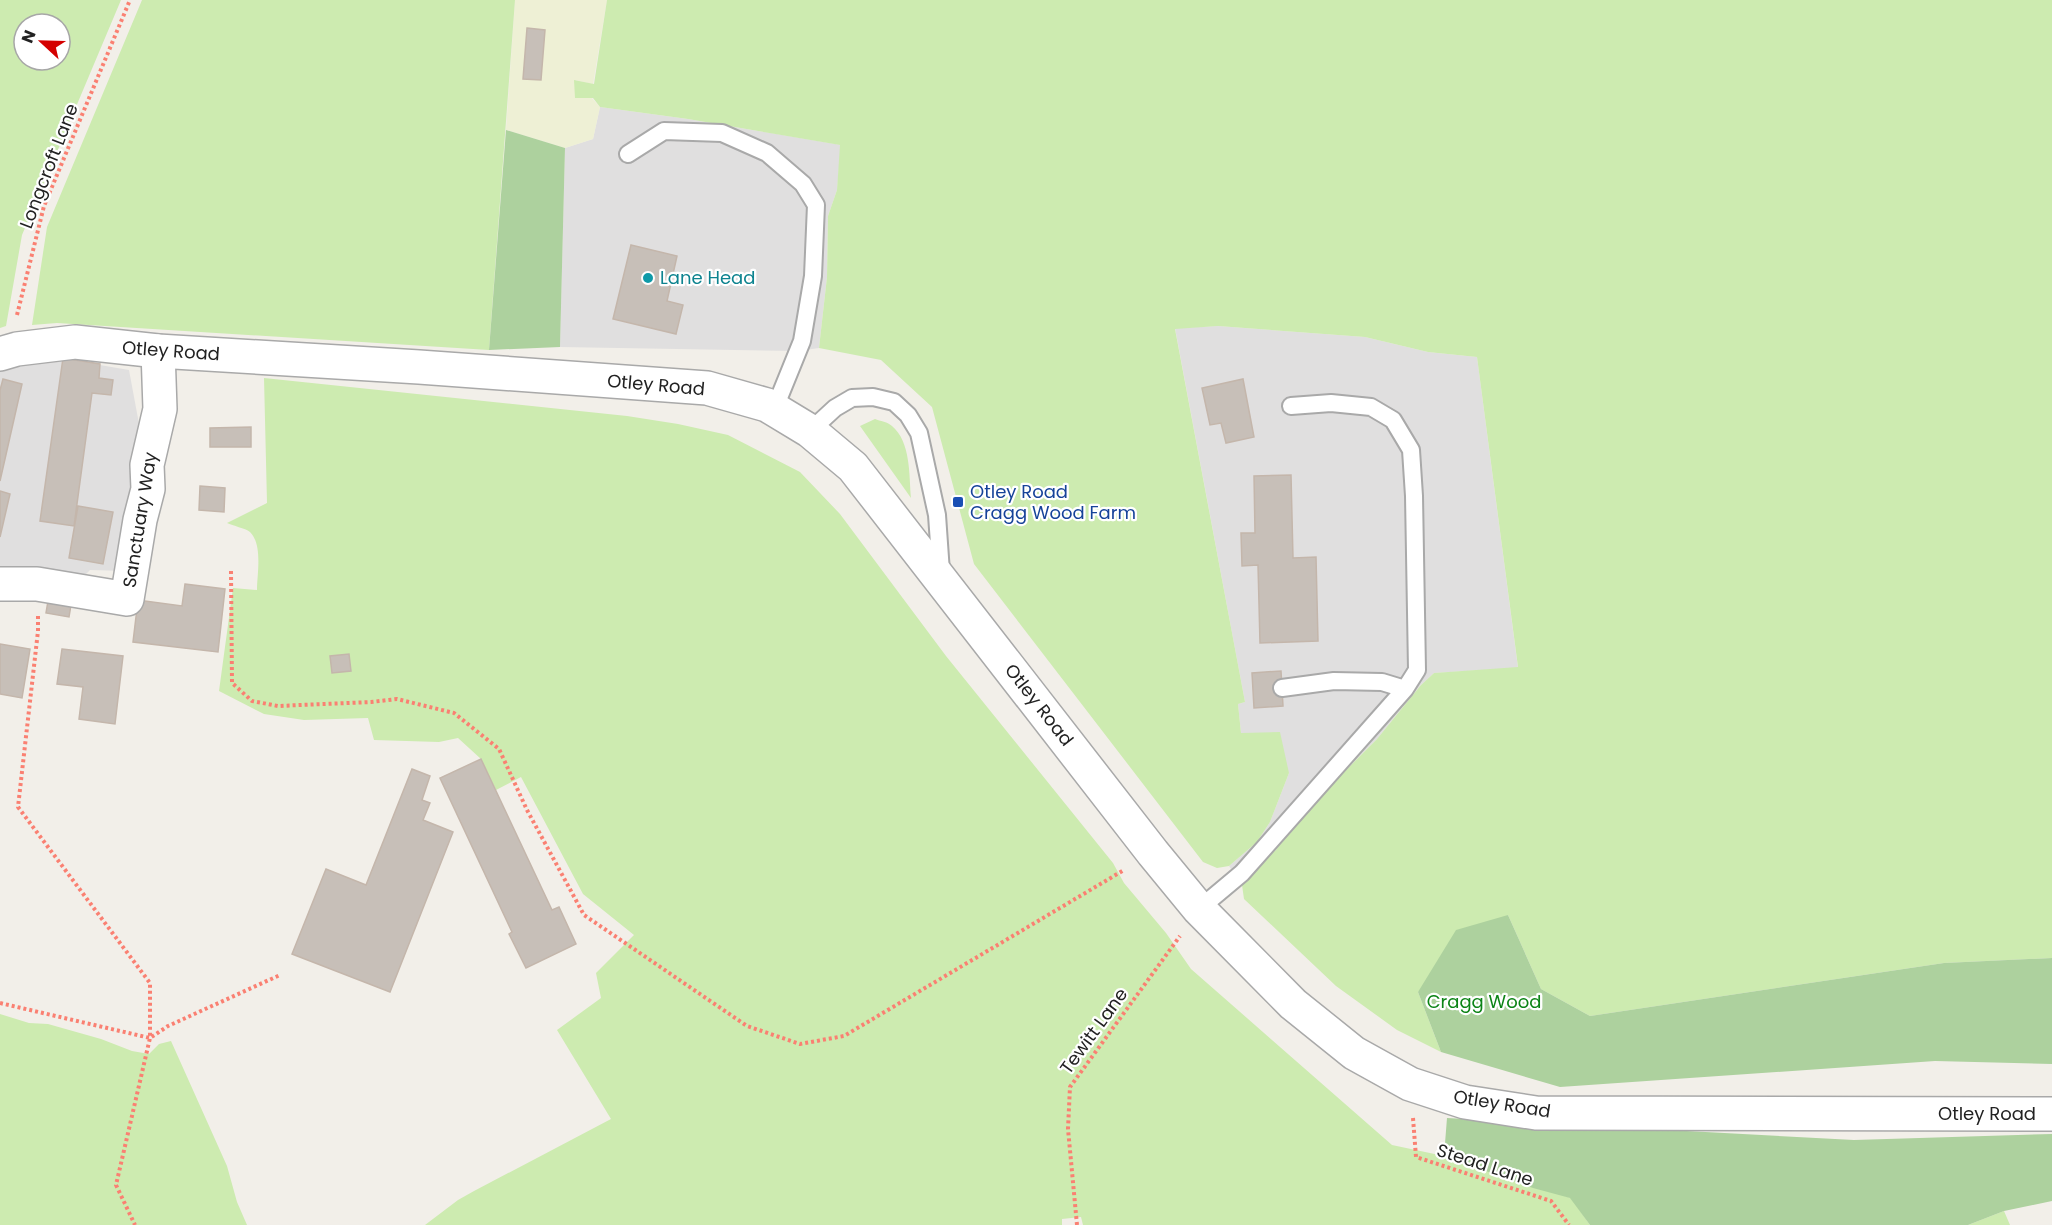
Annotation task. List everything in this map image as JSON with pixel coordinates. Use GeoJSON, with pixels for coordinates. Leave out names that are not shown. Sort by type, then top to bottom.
{"type":"FeatureCollection","features":[{"type":"Feature","properties":{"kind":"street","name":"Otley Road"},"geometry":{"type":"LineString","coordinates":[[9,351],[75,342],[159,351],[707,388],[766,405],[810,431],[853,467],[1199,909],[1293,1004],[1354,1053],[1410,1084],[1465,1102],[1536,1113],[2052,1114]]}},
{"type":"Feature","properties":{"kind":"street","name":"Sanctuary Way"},"geometry":{"type":"LineString","coordinates":[[0,584],[37,584],[127,598],[140,520],[148,489],[147,465],[160,410],[159,351]]}},
{"type":"Feature","properties":{"kind":"lane"},"geometry":{"type":"LineString","coordinates":[[628,154],[664,130],[722,133],[767,153],[803,184],[816,205],[813,276],[802,341],[774,410]]}},
{"type":"Feature","properties":{"kind":"lane"},"geometry":{"type":"LineString","coordinates":[[810,431],[835,408],[852,398],[873,397],[894,402],[908,415],[919,433],[937,515],[942,580]]}},
{"type":"Feature","properties":{"kind":"lane"},"geometry":{"type":"LineString","coordinates":[[1199,909],[1242,873],[1405,689],[1417,670],[1411,450],[1393,420],[1371,407],[1331,403],[1291,406]]}},
{"type":"Feature","properties":{"kind":"lane"},"geometry":{"type":"LineString","coordinates":[[1282,688],[1334,681],[1382,682],[1405,689]]}},
{"type":"Feature","properties":{"kind":"path","name":"Longcroft Lane"},"geometry":{"type":"LineString","coordinates":[[9,351],[44,206],[130,0]]}},
{"type":"Feature","properties":{"kind":"path"},"geometry":{"type":"LineString","coordinates":[[231,571],[232,683],[252,702],[278,706],[397,699],[454,713],[499,749],[527,810],[584,915],[747,1026],[800,1044],[844,1036],[1153,853]]}},
{"type":"Feature","properties":{"kind":"path"},"geometry":{"type":"LineString","coordinates":[[37,584],[38,631],[18,807],[150,983],[150,1038],[116,1185],[135,1225]]}},
{"type":"Feature","properties":{"kind":"path","name":"Tewitt Lane"},"geometry":{"type":"LineString","coordinates":[[1077,1225],[1068,1129],[1070,1087],[1199,909]]}},
{"type":"Feature","properties":{"kind":"path"},"geometry":{"type":"LineString","coordinates":[[0,1003],[150,1038],[168,1026],[280,975]]}},
{"type":"Feature","properties":{"kind":"path","name":"Stead Lane"},"geometry":{"type":"LineString","coordinates":[[1410,1084],[1416,1156],[1551,1201],[1569,1225]]}},
{"type":"Feature","properties":{"kind":"shaded area"},"geometry":{"type":"Polygon","coordinates":[[[600,107],[688,119],[841,145],[837,190],[828,216],[827,277],[819,348],[798,351],[560,347],[565,148],[593,139],[600,107]]]}},
{"type":"Feature","properties":{"kind":"shaded area"},"geometry":{"type":"Polygon","coordinates":[[[1218,326],[1365,337],[1428,352],[1477,357],[1518,668],[1434,673],[1421,685],[1377,739],[1295,821],[1276,850],[1255,865],[1242,885],[1229,866],[1257,842],[1270,822],[1289,773],[1241,733],[1238,704],[1245,702],[1175,328],[1218,326]]]}},
{"type":"Feature","properties":{"kind":"shaded area"},"geometry":{"type":"Polygon","coordinates":[[[53,357],[129,370],[142,440],[125,571],[90,570],[77,583],[0,568],[0,364],[53,357]]]}},
{"type":"Feature","properties":{"kind":"green space"},"geometry":{"type":"Polygon","coordinates":[[[0,0],[121,0],[22,235],[6,326],[0,328],[0,0]]]}},
{"type":"Feature","properties":{"kind":"green space"},"geometry":{"type":"Polygon","coordinates":[[[142,0],[515,0],[489,350],[57,323],[32,325],[47,227],[142,0]]]}},
{"type":"Feature","properties":{"kind":"green space"},"geometry":{"type":"Polygon","coordinates":[[[515,0],[607,0],[593,84],[575,80],[600,107],[593,139],[565,148],[506,130],[515,0]]]}},
{"type":"Feature","properties":{"kind":"green space"},"geometry":{"type":"Polygon","coordinates":[[[607,0],[2052,0],[2052,958],[1944,963],[1590,1016],[1541,989],[1508,915],[1418,992],[1441,1052],[1397,1030],[1336,986],[1244,899],[1242,885],[1255,865],[1276,850],[1295,821],[1377,739],[1421,685],[1434,673],[1518,667],[1477,357],[1428,352],[1365,337],[1218,326],[1175,329],[1245,702],[1238,704],[1241,733],[1280,732],[1289,773],[1270,822],[1257,842],[1229,866],[1217,868],[1203,862],[974,564],[932,407],[881,360],[819,348],[827,277],[828,216],[837,190],[840,145],[688,119],[600,107],[593,98],[575,98],[574,80],[594,84],[607,0]]]}},
{"type":"Feature","properties":{"kind":"green space"},"geometry":{"type":"Polygon","coordinates":[[[506,130],[565,148],[560,347],[489,350],[506,130]]]}},
{"type":"Feature","properties":{"kind":"green space"},"geometry":{"type":"Polygon","coordinates":[[[264,378],[627,416],[678,424],[728,435],[800,472],[840,514],[946,656],[1113,863],[1124,883],[1166,933],[1191,969],[1392,1145],[1444,1156],[1571,1198],[1590,1225],[1083,1225],[1081,1217],[1062,1219],[1062,1225],[425,1225],[458,1200],[611,1119],[557,1030],[601,998],[596,973],[634,935],[583,894],[521,777],[496,790],[481,759],[458,738],[439,742],[374,740],[368,718],[304,720],[264,714],[219,691],[233,588],[257,590],[257,544],[250,532],[227,523],[267,503],[264,378]]]}},
{"type":"Feature","properties":{"kind":"green space"},"geometry":{"type":"Polygon","coordinates":[[[875,419],[890,425],[903,441],[908,459],[911,498],[860,426],[875,419]]]}},
{"type":"Feature","properties":{"kind":"green space","name":"Cragg Wood"},"geometry":{"type":"Polygon","coordinates":[[[1508,915],[1541,989],[1590,1016],[1944,963],[2052,958],[2052,1064],[1935,1061],[1560,1087],[1441,1052],[1418,992],[1456,930],[1508,915]]]}},
{"type":"Feature","properties":{"kind":"green space"},"geometry":{"type":"Polygon","coordinates":[[[0,1014],[29,1023],[48,1024],[101,1039],[132,1051],[149,1054],[159,1044],[171,1041],[227,1166],[237,1202],[247,1225],[0,1225],[0,1014]]]}},
{"type":"Feature","properties":{"kind":"green space"},"geometry":{"type":"Polygon","coordinates":[[[1447,1118],[1854,1140],[2052,1134],[2052,1201],[2004,1211],[1968,1225],[1590,1225],[1570,1198],[1533,1188],[1444,1156],[1447,1118]]]}},
{"type":"Feature","properties":{"kind":"green space"},"geometry":{"type":"Polygon","coordinates":[[[2004,1211],[2010,1225],[1968,1225],[2004,1211]]]}},
{"type":"Feature","properties":{"kind":"building"},"geometry":{"type":"Polygon","coordinates":[[[527,28],[545,30],[541,80],[523,79],[527,28]]]}},
{"type":"Feature","properties":{"kind":"building","name":"Lane Head"},"geometry":{"type":"Polygon","coordinates":[[[631,245],[677,256],[667,301],[683,305],[676,334],[613,319],[631,245]]]}},
{"type":"Feature","properties":{"kind":"building"},"geometry":{"type":"Polygon","coordinates":[[[63,358],[100,364],[99,378],[113,380],[111,395],[92,393],[74,526],[40,521],[63,358]]]}},
{"type":"Feature","properties":{"kind":"building"},"geometry":{"type":"Polygon","coordinates":[[[3,379],[22,384],[0,481],[0,390],[3,379]]]}},
{"type":"Feature","properties":{"kind":"building"},"geometry":{"type":"Polygon","coordinates":[[[1243,379],[1254,437],[1226,443],[1221,423],[1210,425],[1202,388],[1243,379]]]}},
{"type":"Feature","properties":{"kind":"building"},"geometry":{"type":"Polygon","coordinates":[[[251,427],[251,447],[210,447],[210,428],[251,427]]]}},
{"type":"Feature","properties":{"kind":"building"},"geometry":{"type":"Polygon","coordinates":[[[1291,475],[1293,558],[1316,557],[1318,641],[1260,643],[1258,565],[1242,566],[1241,533],[1255,533],[1254,476],[1291,475]]]}},
{"type":"Feature","properties":{"kind":"building"},"geometry":{"type":"Polygon","coordinates":[[[200,486],[225,488],[224,512],[199,510],[200,486]]]}},
{"type":"Feature","properties":{"kind":"building"},"geometry":{"type":"Polygon","coordinates":[[[0,491],[10,494],[0,537],[0,491]]]}},
{"type":"Feature","properties":{"kind":"building"},"geometry":{"type":"Polygon","coordinates":[[[78,506],[113,512],[103,564],[69,558],[78,506]]]}},
{"type":"Feature","properties":{"kind":"building"},"geometry":{"type":"Polygon","coordinates":[[[185,584],[225,589],[218,652],[133,642],[138,600],[182,606],[185,584]]]}},
{"type":"Feature","properties":{"kind":"building"},"geometry":{"type":"Polygon","coordinates":[[[49,595],[72,599],[69,617],[46,613],[49,595]]]}},
{"type":"Feature","properties":{"kind":"building"},"geometry":{"type":"Polygon","coordinates":[[[0,644],[30,649],[22,698],[0,694],[0,644]]]}},
{"type":"Feature","properties":{"kind":"building"},"geometry":{"type":"Polygon","coordinates":[[[62,649],[123,656],[115,724],[79,719],[83,687],[57,684],[62,649]]]}},
{"type":"Feature","properties":{"kind":"building"},"geometry":{"type":"Polygon","coordinates":[[[349,654],[351,671],[332,673],[330,656],[349,654]]]}},
{"type":"Feature","properties":{"kind":"building"},"geometry":{"type":"Polygon","coordinates":[[[1281,671],[1283,706],[1254,708],[1252,673],[1281,671]]]}},
{"type":"Feature","properties":{"kind":"building"},"geometry":{"type":"Polygon","coordinates":[[[481,759],[552,910],[559,907],[576,944],[526,968],[509,934],[512,932],[440,778],[481,759]]]}},
{"type":"Feature","properties":{"kind":"building"},"geometry":{"type":"Polygon","coordinates":[[[412,769],[430,776],[422,800],[430,803],[423,820],[453,832],[390,992],[292,954],[326,869],[366,885],[412,769]]]}},
{"type":"Feature","properties":{"kind":"place","name":"Lane Head"},"geometry":{"type":"Point","coordinates":[648,278]}},
{"type":"Feature","properties":{"kind":"place","name":"Otley Road Cragg Wood Farm"},"geometry":{"type":"Point","coordinates":[958,502]}}]}
